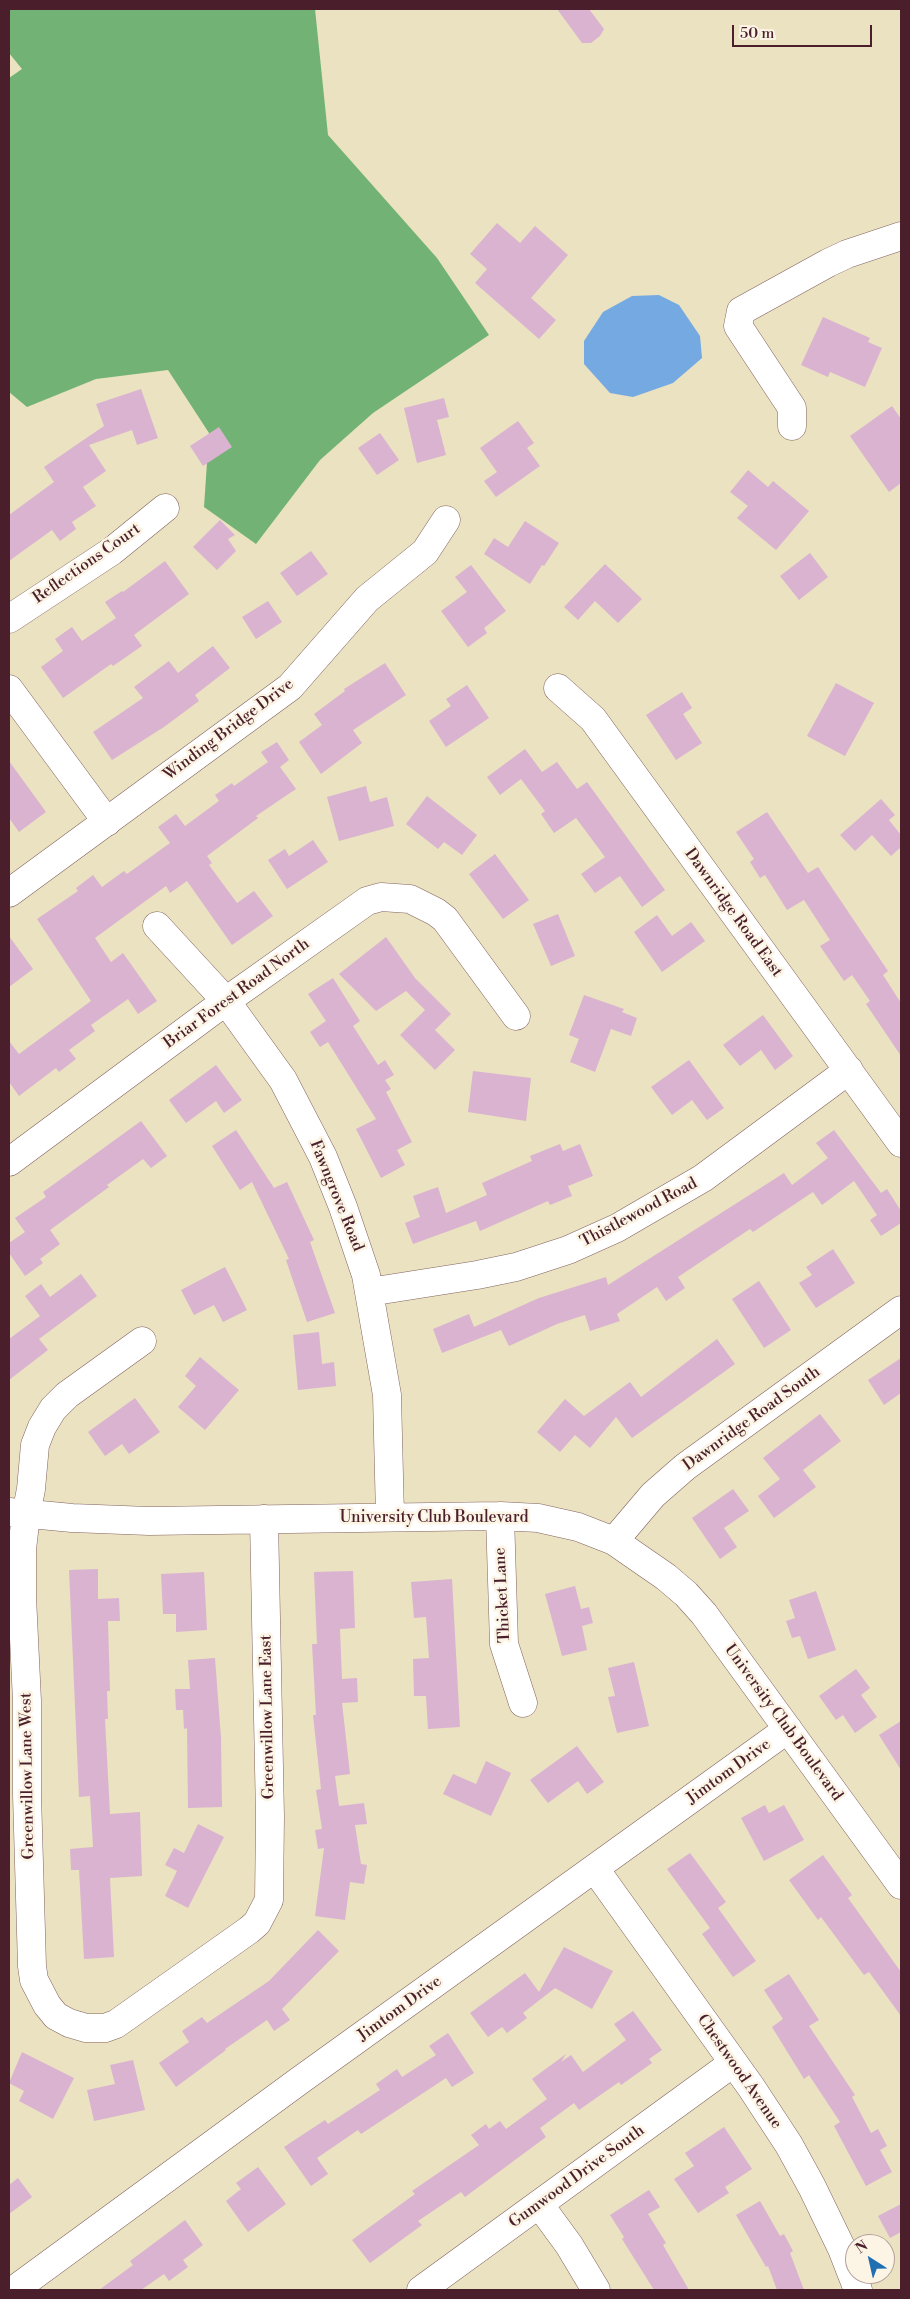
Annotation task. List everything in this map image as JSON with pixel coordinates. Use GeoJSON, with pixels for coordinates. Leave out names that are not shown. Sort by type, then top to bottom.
{"type":"FeatureCollection","features":[{"type":"Feature","properties":{"kind":"street"},"geometry":{"type":"LineString","coordinates":[[792,426],[792,408],[738,326],[741,311],[828,263],[900,239]]}},
{"type":"Feature","properties":{"kind":"street","name":"Reflections Court"},"geometry":{"type":"LineString","coordinates":[[9,619],[112,551],[165,508]]}},
{"type":"Feature","properties":{"kind":"street","name":"Winding Bridge Drive"},"geometry":{"type":"LineString","coordinates":[[9,893],[290,687],[367,599],[425,552],[446,520]]}},
{"type":"Feature","properties":{"kind":"street","name":"Dawnridge Road East"},"geometry":{"type":"LineString","coordinates":[[558,688],[593,719],[901,1143]]}},
{"type":"Feature","properties":{"kind":"street"},"geometry":{"type":"LineString","coordinates":[[9,689],[107,822]]}},
{"type":"Feature","properties":{"kind":"street","name":"Briar Forest Road North"},"geometry":{"type":"LineString","coordinates":[[9,1162],[226,1001],[367,901],[381,898],[410,899],[436,912],[445,919],[516,1016]]}},
{"type":"Feature","properties":{"kind":"street","name":"Fawngrove Road"},"geometry":{"type":"LineString","coordinates":[[157,926],[226,1001],[283,1080],[315,1140],[343,1207],[358,1250],[369,1292],[387,1396],[390,1516]]}},
{"type":"Feature","properties":{"kind":"street","name":"Thistlewood Road"},"geometry":{"type":"LineString","coordinates":[[369,1292],[477,1276],[516,1267],[568,1250],[618,1228],[704,1178],[848,1070]]}},
{"type":"Feature","properties":{"kind":"street","name":"Dawnridge Road South"},"geometry":{"type":"LineString","coordinates":[[614,1541],[653,1494],[685,1467],[901,1310]]}},
{"type":"Feature","properties":{"kind":"street","name":"Greenwillow Lane West"},"geometry":{"type":"LineString","coordinates":[[142,1341],[67,1395],[53,1409],[42,1427],[35,1445],[31,1489],[17,1513],[22,1549],[27,1795],[34,1980],[47,2005],[56,2016],[69,2023],[86,2028],[105,2028],[116,2024],[250,1930],[263,1913]]}},
{"type":"Feature","properties":{"kind":"street","name":"University Club Boulevard"},"geometry":{"type":"LineString","coordinates":[[17,1513],[149,1521],[390,1516],[500,1516],[546,1520],[578,1527],[614,1541],[666,1577],[686,1594],[704,1614],[901,1885]]}},
{"type":"Feature","properties":{"kind":"street","name":"Thicket Lane"},"geometry":{"type":"LineString","coordinates":[[500,1516],[504,1644],[523,1703]]}},
{"type":"Feature","properties":{"kind":"street","name":"Greenwillow Lane East"},"geometry":{"type":"LineString","coordinates":[[263,1913],[269,1900],[270,1816],[264,1519]]}},
{"type":"Feature","properties":{"kind":"street","name":"Jimtom Drive"},"geometry":{"type":"LineString","coordinates":[[14,2290],[788,1729]]}},
{"type":"Feature","properties":{"kind":"street","name":"Chestwood Avenue"},"geometry":{"type":"LineString","coordinates":[[595,1868],[789,2145],[842,2249],[858,2290]]}},
{"type":"Feature","properties":{"kind":"street","name":"Gumwood Drive South"},"geometry":{"type":"LineString","coordinates":[[421,2290],[733,2064]]}},
{"type":"Feature","properties":{"kind":"street"},"geometry":{"type":"LineString","coordinates":[[539,2204],[569,2245],[596,2290]]}},
{"type":"Feature","properties":{"kind":"green space"},"geometry":{"type":"Polygon","coordinates":[[[9,9],[315,9],[328,135],[437,258],[489,335],[373,413],[320,460],[256,544],[204,507],[209,433],[168,370],[96,379],[27,407],[9,392],[9,78],[22,69],[9,53],[9,9]]]}},
{"type":"Feature","properties":{"kind":"water"},"geometry":{"type":"Polygon","coordinates":[[[659,295],[679,305],[700,336],[702,358],[673,383],[633,397],[610,393],[584,364],[584,341],[603,312],[632,296],[659,295]]]}},
{"type":"Feature","properties":{"kind":"building"},"geometry":{"type":"Polygon","coordinates":[[[557,9],[589,9],[604,29],[600,36],[591,43],[582,43],[557,9]]]}},
{"type":"Feature","properties":{"kind":"building"},"geometry":{"type":"Polygon","coordinates":[[[497,223],[520,243],[535,226],[568,255],[531,298],[556,320],[539,339],[475,283],[487,269],[470,254],[497,223]]]}},
{"type":"Feature","properties":{"kind":"building"},"geometry":{"type":"Polygon","coordinates":[[[823,317],[870,338],[868,342],[882,348],[865,387],[830,372],[828,377],[801,365],[823,317]]]}},
{"type":"Feature","properties":{"kind":"building"},"geometry":{"type":"Polygon","coordinates":[[[141,389],[158,438],[137,445],[132,430],[89,445],[106,471],[83,487],[96,506],[72,522],[76,529],[60,541],[52,530],[9,561],[9,515],[54,482],[44,467],[104,426],[96,404],[141,389]]]}},
{"type":"Feature","properties":{"kind":"building"},"geometry":{"type":"Polygon","coordinates":[[[444,398],[449,417],[437,420],[446,455],[417,463],[404,408],[444,398]]]}},
{"type":"Feature","properties":{"kind":"building"},"geometry":{"type":"Polygon","coordinates":[[[892,406],[901,419],[901,483],[889,492],[850,436],[892,406]]]}},
{"type":"Feature","properties":{"kind":"building"},"geometry":{"type":"Polygon","coordinates":[[[518,421],[534,443],[527,448],[540,466],[496,497],[484,481],[497,472],[480,448],[518,421]]]}},
{"type":"Feature","properties":{"kind":"building"},"geometry":{"type":"Polygon","coordinates":[[[219,427],[232,447],[203,466],[190,446],[219,427]]]}},
{"type":"Feature","properties":{"kind":"building"},"geometry":{"type":"Polygon","coordinates":[[[380,433],[399,460],[377,475],[358,448],[380,433]]]}},
{"type":"Feature","properties":{"kind":"building"},"geometry":{"type":"Polygon","coordinates":[[[748,470],[768,487],[773,481],[809,511],[776,550],[737,518],[748,506],[730,492],[748,470]]]}},
{"type":"Feature","properties":{"kind":"building"},"geometry":{"type":"Polygon","coordinates":[[[220,520],[235,535],[228,539],[236,551],[217,570],[193,547],[220,520]]]}},
{"type":"Feature","properties":{"kind":"building"},"geometry":{"type":"Polygon","coordinates":[[[525,521],[559,543],[530,584],[484,554],[494,538],[508,547],[525,521]]]}},
{"type":"Feature","properties":{"kind":"building"},"geometry":{"type":"Polygon","coordinates":[[[311,551],[328,574],[297,596],[280,573],[311,551]]]}},
{"type":"Feature","properties":{"kind":"building"},"geometry":{"type":"Polygon","coordinates":[[[810,553],[828,577],[799,600],[780,576],[810,553]]]}},
{"type":"Feature","properties":{"kind":"building"},"geometry":{"type":"Polygon","coordinates":[[[165,561],[189,594],[134,635],[142,646],[113,666],[111,664],[63,698],[41,667],[63,651],[55,639],[72,627],[82,641],[116,618],[105,602],[123,592],[165,561]]]}},
{"type":"Feature","properties":{"kind":"building"},"geometry":{"type":"Polygon","coordinates":[[[605,564],[642,599],[618,623],[595,601],[578,620],[564,607],[605,564]]]}},
{"type":"Feature","properties":{"kind":"building"},"geometry":{"type":"Polygon","coordinates":[[[471,565],[506,611],[484,628],[487,633],[468,647],[441,611],[467,592],[455,577],[471,565]]]}},
{"type":"Feature","properties":{"kind":"building"},"geometry":{"type":"Polygon","coordinates":[[[268,601],[282,622],[256,639],[242,617],[268,601]]]}},
{"type":"Feature","properties":{"kind":"building"},"geometry":{"type":"Polygon","coordinates":[[[213,646],[230,668],[195,695],[199,701],[164,727],[112,760],[93,732],[143,698],[134,687],[169,661],[178,673],[213,646]]]}},
{"type":"Feature","properties":{"kind":"building"},"geometry":{"type":"Polygon","coordinates":[[[385,663],[406,695],[353,730],[362,743],[321,774],[299,742],[322,725],[314,714],[345,691],[344,689],[385,663]]]}},
{"type":"Feature","properties":{"kind":"building"},"geometry":{"type":"Polygon","coordinates":[[[836,683],[874,703],[845,756],[807,736],[836,683]]]}},
{"type":"Feature","properties":{"kind":"building"},"geometry":{"type":"Polygon","coordinates":[[[467,685],[489,718],[446,747],[429,721],[451,706],[446,699],[467,685]]]}},
{"type":"Feature","properties":{"kind":"building"},"geometry":{"type":"Polygon","coordinates":[[[682,692],[692,708],[683,714],[702,743],[676,760],[646,715],[682,692]]]}},
{"type":"Feature","properties":{"kind":"building"},"geometry":{"type":"Polygon","coordinates":[[[277,742],[289,760],[280,767],[296,789],[256,816],[258,818],[207,856],[212,863],[209,865],[237,903],[254,891],[273,916],[232,945],[187,881],[170,893],[166,886],[95,938],[111,962],[123,953],[157,1001],[138,1014],[128,999],[91,1025],[95,1031],[69,1050],[76,1059],[59,1072],[56,1068],[19,1096],[9,1082],[9,1041],[19,1054],[91,1001],[37,919],[78,891],[76,888],[93,875],[102,887],[124,871],[127,874],[170,843],[158,827],[176,814],[185,826],[219,801],[215,795],[232,783],[234,786],[268,762],[261,752],[277,742]]]}},
{"type":"Feature","properties":{"kind":"building"},"geometry":{"type":"Polygon","coordinates":[[[525,749],[542,772],[557,762],[577,789],[587,782],[665,890],[642,907],[620,876],[595,893],[581,874],[605,857],[576,818],[554,833],[541,814],[545,811],[521,779],[500,795],[487,777],[525,749]]]}},
{"type":"Feature","properties":{"kind":"building"},"geometry":{"type":"Polygon","coordinates":[[[9,761],[46,812],[19,832],[9,818],[9,761]]]}},
{"type":"Feature","properties":{"kind":"building"},"geometry":{"type":"Polygon","coordinates":[[[366,786],[370,802],[387,797],[394,826],[339,841],[327,797],[366,786]]]}},
{"type":"Feature","properties":{"kind":"building"},"geometry":{"type":"Polygon","coordinates":[[[427,796],[477,835],[462,855],[444,842],[438,849],[406,824],[427,796]]]}},
{"type":"Feature","properties":{"kind":"building"},"geometry":{"type":"Polygon","coordinates":[[[881,799],[895,815],[889,820],[901,835],[901,847],[891,856],[872,835],[855,851],[840,835],[881,799]]]}},
{"type":"Feature","properties":{"kind":"building"},"geometry":{"type":"Polygon","coordinates":[[[767,812],[808,873],[818,867],[888,971],[883,975],[901,1003],[901,1056],[866,1004],[870,1001],[852,975],[844,981],[820,946],[830,940],[804,900],[787,910],[765,875],[760,878],[750,862],[754,859],[736,832],[767,812]]]}},
{"type":"Feature","properties":{"kind":"building"},"geometry":{"type":"Polygon","coordinates":[[[313,840],[328,862],[287,889],[268,860],[285,849],[289,856],[313,840]]]}},
{"type":"Feature","properties":{"kind":"building"},"geometry":{"type":"Polygon","coordinates":[[[495,854],[529,900],[503,919],[469,874],[495,854]]]}},
{"type":"Feature","properties":{"kind":"building"},"geometry":{"type":"Polygon","coordinates":[[[558,914],[575,956],[551,966],[533,924],[558,914]]]}},
{"type":"Feature","properties":{"kind":"building"},"geometry":{"type":"Polygon","coordinates":[[[657,915],[672,936],[691,922],[705,941],[662,972],[634,932],[657,915]]]}},
{"type":"Feature","properties":{"kind":"building"},"geometry":{"type":"Polygon","coordinates":[[[9,936],[33,969],[9,987],[9,936]]]}},
{"type":"Feature","properties":{"kind":"building"},"geometry":{"type":"Polygon","coordinates":[[[386,937],[415,978],[451,1014],[435,1030],[455,1050],[435,1070],[400,1035],[425,1010],[406,991],[376,1011],[339,974],[386,937]]]}},
{"type":"Feature","properties":{"kind":"building"},"geometry":{"type":"Polygon","coordinates":[[[333,978],[360,1021],[353,1026],[378,1065],[385,1060],[394,1075],[385,1080],[391,1089],[386,1092],[412,1142],[397,1150],[405,1165],[381,1178],[356,1129],[376,1119],[328,1042],[320,1047],[310,1032],[326,1021],[308,994],[333,978]]]}},
{"type":"Feature","properties":{"kind":"building"},"geometry":{"type":"Polygon","coordinates":[[[584,995],[624,1009],[622,1012],[637,1018],[631,1036],[611,1029],[595,1072],[570,1062],[579,1039],[569,1035],[584,995]]]}},
{"type":"Feature","properties":{"kind":"building"},"geometry":{"type":"Polygon","coordinates":[[[763,1015],[793,1056],[775,1070],[761,1050],[740,1066],[723,1045],[763,1015]]]}},
{"type":"Feature","properties":{"kind":"building"},"geometry":{"type":"Polygon","coordinates":[[[689,1060],[724,1108],[707,1120],[692,1100],[672,1115],[651,1087],[689,1060]]]}},
{"type":"Feature","properties":{"kind":"building"},"geometry":{"type":"Polygon","coordinates":[[[216,1065],[242,1100],[224,1113],[216,1101],[186,1123],[169,1100],[216,1065]]]}},
{"type":"Feature","properties":{"kind":"building"},"geometry":{"type":"Polygon","coordinates":[[[473,1071],[531,1078],[526,1121],[468,1112],[473,1071]]]}},
{"type":"Feature","properties":{"kind":"building"},"geometry":{"type":"Polygon","coordinates":[[[141,1121],[167,1156],[151,1168],[143,1159],[107,1185],[109,1187],[50,1230],[60,1244],[40,1259],[43,1263],[25,1276],[9,1253],[9,1243],[25,1232],[15,1218],[46,1197],[43,1192],[141,1121]]]}},
{"type":"Feature","properties":{"kind":"building"},"geometry":{"type":"Polygon","coordinates":[[[236,1130],[274,1188],[287,1182],[314,1240],[310,1242],[335,1313],[307,1322],[286,1260],[289,1259],[252,1182],[240,1190],[212,1146],[236,1130]]]}},
{"type":"Feature","properties":{"kind":"building"},"geometry":{"type":"Polygon","coordinates":[[[834,1130],[881,1193],[887,1189],[901,1211],[901,1223],[881,1236],[870,1220],[877,1215],[854,1181],[822,1205],[813,1192],[753,1232],[750,1229],[678,1277],[685,1288],[666,1301],[657,1287],[617,1314],[620,1321],[590,1331],[585,1315],[557,1324],[509,1346],[501,1330],[442,1353],[433,1329],[469,1314],[474,1327],[539,1298],[606,1277],[608,1285],[784,1173],[792,1185],[828,1158],[816,1143],[834,1130]]]}},
{"type":"Feature","properties":{"kind":"building"},"geometry":{"type":"Polygon","coordinates":[[[560,1144],[563,1151],[580,1144],[593,1176],[568,1186],[572,1196],[550,1205],[548,1201],[480,1231],[476,1221],[413,1244],[405,1223],[420,1217],[413,1196],[438,1187],[446,1213],[487,1195],[482,1183],[532,1161],[530,1156],[560,1144]]]}},
{"type":"Feature","properties":{"kind":"building"},"geometry":{"type":"Polygon","coordinates":[[[833,1249],[855,1283],[816,1308],[799,1283],[812,1275],[806,1267],[833,1249]]]}},
{"type":"Feature","properties":{"kind":"building"},"geometry":{"type":"Polygon","coordinates":[[[225,1267],[247,1310],[223,1322],[214,1305],[194,1315],[181,1290],[225,1267]]]}},
{"type":"Feature","properties":{"kind":"building"},"geometry":{"type":"Polygon","coordinates":[[[81,1274],[97,1296],[39,1339],[48,1350],[9,1380],[9,1339],[40,1316],[25,1296],[41,1284],[50,1297],[81,1274]]]}},
{"type":"Feature","properties":{"kind":"building"},"geometry":{"type":"Polygon","coordinates":[[[759,1281],[791,1330],[764,1348],[732,1299],[759,1281]]]}},
{"type":"Feature","properties":{"kind":"building"},"geometry":{"type":"Polygon","coordinates":[[[319,1332],[322,1364],[334,1362],[336,1386],[298,1390],[293,1335],[319,1332]]]}},
{"type":"Feature","properties":{"kind":"building"},"geometry":{"type":"Polygon","coordinates":[[[717,1339],[735,1364],[632,1438],[616,1417],[590,1448],[575,1435],[560,1452],[537,1432],[565,1399],[584,1416],[630,1382],[641,1397],[717,1339]]]}},
{"type":"Feature","properties":{"kind":"building"},"geometry":{"type":"Polygon","coordinates":[[[200,1357],[239,1390],[205,1430],[178,1407],[196,1386],[185,1376],[200,1357]]]}},
{"type":"Feature","properties":{"kind":"building"},"geometry":{"type":"Polygon","coordinates":[[[901,1358],[901,1393],[884,1405],[868,1380],[901,1358]]]}},
{"type":"Feature","properties":{"kind":"building"},"geometry":{"type":"Polygon","coordinates":[[[135,1398],[160,1432],[129,1454],[122,1444],[105,1456],[88,1432],[135,1398]]]}},
{"type":"Feature","properties":{"kind":"building"},"geometry":{"type":"Polygon","coordinates":[[[820,1414],[841,1441],[803,1470],[816,1487],[774,1518],[758,1496],[780,1479],[763,1458],[820,1414]]]}},
{"type":"Feature","properties":{"kind":"building"},"geometry":{"type":"Polygon","coordinates":[[[733,1489],[749,1511],[724,1528],[737,1547],[720,1559],[692,1518],[733,1489]]]}},
{"type":"Feature","properties":{"kind":"building"},"geometry":{"type":"Polygon","coordinates":[[[98,1569],[98,1599],[119,1598],[120,1621],[108,1621],[110,1691],[107,1691],[108,1719],[105,1719],[110,1814],[140,1812],[142,1876],[110,1878],[114,1957],[84,1959],[79,1870],[71,1870],[70,1849],[93,1847],[90,1796],[79,1797],[69,1570],[98,1569]]]}},
{"type":"Feature","properties":{"kind":"building"},"geometry":{"type":"Polygon","coordinates":[[[353,1571],[355,1628],[340,1629],[342,1679],[357,1678],[358,1702],[342,1703],[350,1774],[335,1776],[339,1806],[364,1803],[367,1824],[355,1825],[361,1864],[367,1865],[364,1884],[350,1882],[345,1920],[315,1916],[324,1848],[318,1849],[315,1830],[322,1829],[316,1790],[321,1789],[313,1715],[316,1715],[312,1644],[317,1644],[314,1572],[353,1571]]]}},
{"type":"Feature","properties":{"kind":"building"},"geometry":{"type":"Polygon","coordinates":[[[204,1572],[207,1630],[176,1632],[176,1614],[163,1614],[161,1574],[204,1572]]]}},
{"type":"Feature","properties":{"kind":"building"},"geometry":{"type":"Polygon","coordinates":[[[452,1579],[460,1727],[428,1729],[426,1696],[414,1696],[413,1659],[429,1658],[426,1617],[414,1618],[411,1582],[452,1579]]]}},
{"type":"Feature","properties":{"kind":"building"},"geometry":{"type":"Polygon","coordinates":[[[575,1586],[581,1609],[589,1607],[593,1623],[582,1626],[587,1650],[562,1656],[545,1594],[575,1586]]]}},
{"type":"Feature","properties":{"kind":"building"},"geometry":{"type":"Polygon","coordinates":[[[816,1591],[836,1650],[808,1659],[800,1636],[792,1638],[786,1621],[795,1618],[789,1600],[816,1591]]]}},
{"type":"Feature","properties":{"kind":"building"},"geometry":{"type":"Polygon","coordinates":[[[215,1658],[221,1738],[222,1807],[188,1808],[187,1728],[184,1729],[183,1710],[176,1710],[175,1689],[190,1689],[188,1660],[215,1658]]]}},
{"type":"Feature","properties":{"kind":"building"},"geometry":{"type":"Polygon","coordinates":[[[634,1662],[649,1726],[617,1733],[608,1697],[615,1696],[608,1668],[634,1662]]]}},
{"type":"Feature","properties":{"kind":"building"},"geometry":{"type":"Polygon","coordinates":[[[856,1669],[870,1688],[861,1695],[877,1717],[855,1733],[843,1715],[836,1720],[819,1696],[856,1669]]]}},
{"type":"Feature","properties":{"kind":"building"},"geometry":{"type":"Polygon","coordinates":[[[901,1721],[901,1770],[879,1735],[901,1721]]]}},
{"type":"Feature","properties":{"kind":"building"},"geometry":{"type":"Polygon","coordinates":[[[577,1746],[604,1782],[587,1794],[578,1781],[548,1803],[530,1780],[577,1746]]]}},
{"type":"Feature","properties":{"kind":"building"},"geometry":{"type":"Polygon","coordinates":[[[486,1761],[511,1773],[491,1816],[443,1794],[453,1774],[476,1784],[486,1761]]]}},
{"type":"Feature","properties":{"kind":"building"},"geometry":{"type":"Polygon","coordinates":[[[765,1805],[769,1813],[784,1805],[804,1840],[764,1861],[741,1818],[765,1805]]]}},
{"type":"Feature","properties":{"kind":"building"},"geometry":{"type":"Polygon","coordinates":[[[198,1824],[224,1837],[188,1908],[165,1896],[177,1871],[165,1865],[174,1848],[184,1853],[198,1824]]]}},
{"type":"Feature","properties":{"kind":"building"},"geometry":{"type":"Polygon","coordinates":[[[690,1853],[726,1902],[718,1908],[756,1961],[733,1977],[702,1934],[710,1928],[667,1869],[690,1853]]]}},
{"type":"Feature","properties":{"kind":"building"},"geometry":{"type":"Polygon","coordinates":[[[823,1855],[852,1895],[848,1898],[901,1972],[901,2016],[869,1972],[864,1975],[821,1917],[818,1920],[789,1880],[823,1855]]]}},
{"type":"Feature","properties":{"kind":"building"},"geometry":{"type":"Polygon","coordinates":[[[318,1930],[339,1951],[282,2009],[290,2020],[274,2031],[267,2020],[225,2049],[176,2087],[159,2063],[189,2042],[182,2031],[202,2017],[207,2023],[269,1981],[318,1930]]]}},
{"type":"Feature","properties":{"kind":"building"},"geometry":{"type":"Polygon","coordinates":[[[564,1947],[613,1971],[592,2009],[555,1988],[523,2013],[527,2018],[507,2033],[502,2027],[488,2037],[470,2013],[525,1973],[539,1992],[564,1947]]]}},
{"type":"Feature","properties":{"kind":"building"},"geometry":{"type":"Polygon","coordinates":[[[789,1974],[819,2020],[809,2026],[855,2095],[852,2097],[871,2133],[878,2129],[887,2146],[880,2150],[892,2172],[866,2186],[834,2126],[840,2122],[809,2075],[804,2079],[772,2027],[783,2019],[764,1990],[789,1974]]]}},
{"type":"Feature","properties":{"kind":"building"},"geometry":{"type":"Polygon","coordinates":[[[633,2011],[662,2050],[649,2059],[652,2063],[621,2085],[619,2082],[579,2110],[574,2103],[540,2128],[546,2137],[465,2197],[461,2192],[418,2221],[422,2225],[370,2263],[352,2240],[415,2194],[412,2191],[479,2145],[471,2135],[486,2124],[489,2129],[500,2121],[506,2129],[547,2099],[532,2079],[566,2054],[561,2062],[571,2055],[583,2072],[626,2040],[614,2024],[633,2011]]]}},
{"type":"Feature","properties":{"kind":"building"},"geometry":{"type":"Polygon","coordinates":[[[448,2033],[474,2073],[452,2087],[446,2078],[361,2134],[358,2130],[317,2158],[328,2174],[311,2186],[284,2147],[325,2120],[328,2124],[380,2090],[376,2084],[397,2069],[402,2077],[436,2055],[429,2046],[448,2033]]]}},
{"type":"Feature","properties":{"kind":"building"},"geometry":{"type":"Polygon","coordinates":[[[22,2052],[74,2078],[53,2119],[19,2101],[24,2091],[9,2083],[22,2052]]]}},
{"type":"Feature","properties":{"kind":"building"},"geometry":{"type":"Polygon","coordinates":[[[133,2060],[145,2110],[94,2121],[87,2090],[115,2084],[110,2065],[133,2060]]]}},
{"type":"Feature","properties":{"kind":"building"},"geometry":{"type":"Polygon","coordinates":[[[724,2127],[752,2169],[725,2187],[729,2193],[698,2213],[674,2179],[694,2166],[685,2153],[724,2127]]]}},
{"type":"Feature","properties":{"kind":"building"},"geometry":{"type":"Polygon","coordinates":[[[258,2167],[286,2204],[248,2232],[226,2201],[241,2189],[236,2183],[258,2167]]]}},
{"type":"Feature","properties":{"kind":"building"},"geometry":{"type":"Polygon","coordinates":[[[18,2178],[32,2197],[9,2214],[9,2185],[18,2178]]]}},
{"type":"Feature","properties":{"kind":"building"},"geometry":{"type":"Polygon","coordinates":[[[649,2190],[660,2207],[648,2214],[666,2243],[663,2245],[689,2290],[654,2290],[622,2239],[624,2237],[610,2215],[649,2190]]]}},
{"type":"Feature","properties":{"kind":"building"},"geometry":{"type":"Polygon","coordinates":[[[760,2201],[780,2236],[784,2234],[793,2251],[790,2253],[804,2290],[777,2290],[768,2266],[766,2267],[736,2215],[760,2201]]]}},
{"type":"Feature","properties":{"kind":"building"},"geometry":{"type":"Polygon","coordinates":[[[901,2204],[901,2232],[895,2235],[888,2234],[878,2216],[901,2204]]]}},
{"type":"Feature","properties":{"kind":"building"},"geometry":{"type":"Polygon","coordinates":[[[185,2220],[203,2245],[183,2260],[188,2267],[169,2281],[164,2274],[141,2290],[99,2290],[133,2265],[130,2261],[185,2220]]]}}]}
